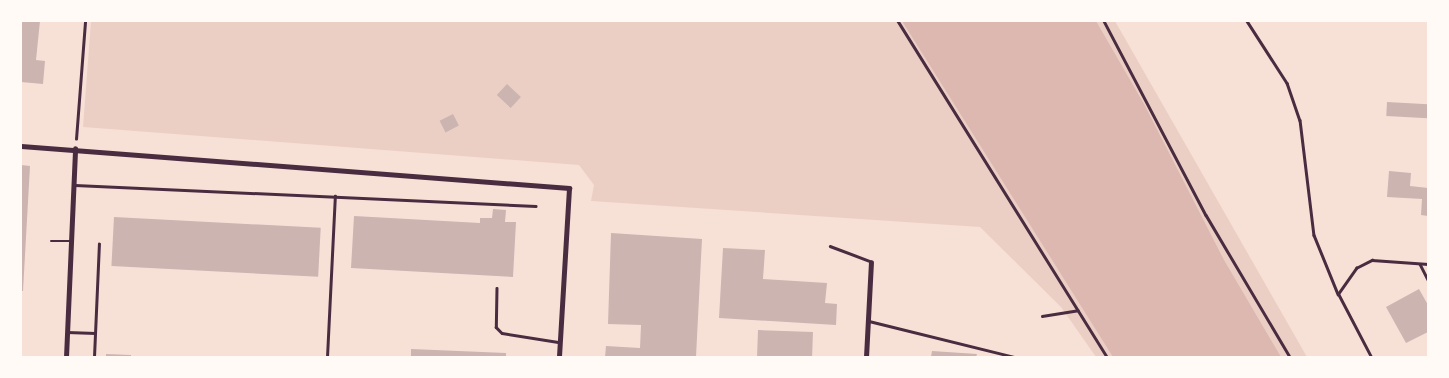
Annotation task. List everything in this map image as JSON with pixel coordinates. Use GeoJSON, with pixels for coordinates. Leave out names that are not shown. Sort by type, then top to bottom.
{"type":"FeatureCollection","features":[{"type":"Feature","properties":{"kind":"street"},"geometry":{"type":"LineString","coordinates":[[21,146],[75,148],[569,188],[559,357]]}},
{"type":"Feature","properties":{"kind":"street"},"geometry":{"type":"LineString","coordinates":[[66,357],[75,184],[75,148]]}},
{"type":"Feature","properties":{"kind":"street"},"geometry":{"type":"LineString","coordinates":[[866,357],[871,262]]}},
{"type":"Feature","properties":{"kind":"lane"},"geometry":{"type":"LineString","coordinates":[[1247,21],[1286,83],[1300,120],[1314,235],[1338,294],[1371,357]]}},
{"type":"Feature","properties":{"kind":"lane"},"geometry":{"type":"LineString","coordinates":[[75,184],[536,206]]}},
{"type":"Feature","properties":{"kind":"lane"},"geometry":{"type":"LineString","coordinates":[[327,357],[335,196]]}},
{"type":"Feature","properties":{"kind":"lane"},"geometry":{"type":"LineString","coordinates":[[51,242],[72,241]]}},
{"type":"Feature","properties":{"kind":"lane"},"geometry":{"type":"LineString","coordinates":[[94,357],[99,244]]}},
{"type":"Feature","properties":{"kind":"lane"},"geometry":{"type":"LineString","coordinates":[[830,246],[871,262]]}},
{"type":"Feature","properties":{"kind":"lane"},"geometry":{"type":"LineString","coordinates":[[1338,294],[1356,268],[1372,260],[1428,264]]}},
{"type":"Feature","properties":{"kind":"lane"},"geometry":{"type":"LineString","coordinates":[[1420,264],[1428,280]]}},
{"type":"Feature","properties":{"kind":"lane"},"geometry":{"type":"LineString","coordinates":[[498,288],[496,327],[502,333],[560,342]]}},
{"type":"Feature","properties":{"kind":"lane"},"geometry":{"type":"LineString","coordinates":[[868,321],[1014,357]]}},
{"type":"Feature","properties":{"kind":"lane"},"geometry":{"type":"LineString","coordinates":[[67,332],[95,333]]}},
{"type":"Feature","properties":{"kind":"path"},"geometry":{"type":"LineString","coordinates":[[75,148],[85,21]]}},
{"type":"Feature","properties":{"kind":"path"},"geometry":{"type":"LineString","coordinates":[[898,21],[1107,357]]}},
{"type":"Feature","properties":{"kind":"path"},"geometry":{"type":"LineString","coordinates":[[1104,21],[1206,215],[1290,357]]}},
{"type":"Feature","properties":{"kind":"path"},"geometry":{"type":"LineString","coordinates":[[1042,316],[1078,310]]}},
{"type":"Feature","properties":{"kind":"shaded area"},"geometry":{"type":"Polygon","coordinates":[[[91,21],[1115,21],[1307,357],[1096,357],[1061,307],[980,227],[591,201],[594,185],[579,165],[83,127],[91,21]]]}},
{"type":"Feature","properties":{"kind":"shaded area"},"geometry":{"type":"Polygon","coordinates":[[[902,21],[1096,21],[1144,104],[1224,260],[1281,357],[1113,357],[902,21]]]}},
{"type":"Feature","properties":{"kind":"building"},"geometry":{"type":"Polygon","coordinates":[[[21,21],[40,21],[36,60],[45,61],[43,84],[21,82],[21,21]]]}},
{"type":"Feature","properties":{"kind":"building"},"geometry":{"type":"Polygon","coordinates":[[[507,84],[521,97],[511,108],[497,95],[507,84]]]}},
{"type":"Feature","properties":{"kind":"building"},"geometry":{"type":"Polygon","coordinates":[[[1387,102],[1428,104],[1427,118],[1386,116],[1387,102]]]}},
{"type":"Feature","properties":{"kind":"building"},"geometry":{"type":"Polygon","coordinates":[[[453,114],[459,126],[446,132],[440,121],[453,114]]]}},
{"type":"Feature","properties":{"kind":"building"},"geometry":{"type":"Polygon","coordinates":[[[21,165],[30,166],[23,291],[21,291],[21,165]]]}},
{"type":"Feature","properties":{"kind":"building"},"geometry":{"type":"Polygon","coordinates":[[[1389,171],[1411,173],[1410,186],[1428,188],[1428,216],[1421,215],[1422,199],[1387,197],[1389,171]]]}},
{"type":"Feature","properties":{"kind":"building"},"geometry":{"type":"Polygon","coordinates":[[[493,209],[506,210],[505,222],[516,222],[513,277],[351,268],[354,216],[480,223],[480,218],[492,218],[493,209]]]}},
{"type":"Feature","properties":{"kind":"building"},"geometry":{"type":"Polygon","coordinates":[[[114,217],[321,228],[318,277],[111,266],[114,217]]]}},
{"type":"Feature","properties":{"kind":"building"},"geometry":{"type":"Polygon","coordinates":[[[611,233],[702,239],[696,357],[605,357],[606,346],[640,348],[641,325],[608,324],[611,233]]]}},
{"type":"Feature","properties":{"kind":"building"},"geometry":{"type":"Polygon","coordinates":[[[723,248],[765,250],[763,279],[827,283],[825,303],[837,304],[836,325],[719,318],[723,248]]]}},
{"type":"Feature","properties":{"kind":"building"},"geometry":{"type":"Polygon","coordinates":[[[1419,289],[1428,305],[1428,332],[1406,343],[1386,307],[1419,289]]]}},
{"type":"Feature","properties":{"kind":"building"},"geometry":{"type":"Polygon","coordinates":[[[758,330],[813,332],[812,357],[757,357],[758,330]]]}},
{"type":"Feature","properties":{"kind":"building"},"geometry":{"type":"Polygon","coordinates":[[[411,349],[506,353],[506,357],[411,357],[411,349]]]}},
{"type":"Feature","properties":{"kind":"building"},"geometry":{"type":"Polygon","coordinates":[[[932,351],[977,354],[976,357],[931,357],[932,351]]]}},
{"type":"Feature","properties":{"kind":"building"},"geometry":{"type":"Polygon","coordinates":[[[106,354],[131,355],[131,357],[106,357],[106,354]]]}}]}
